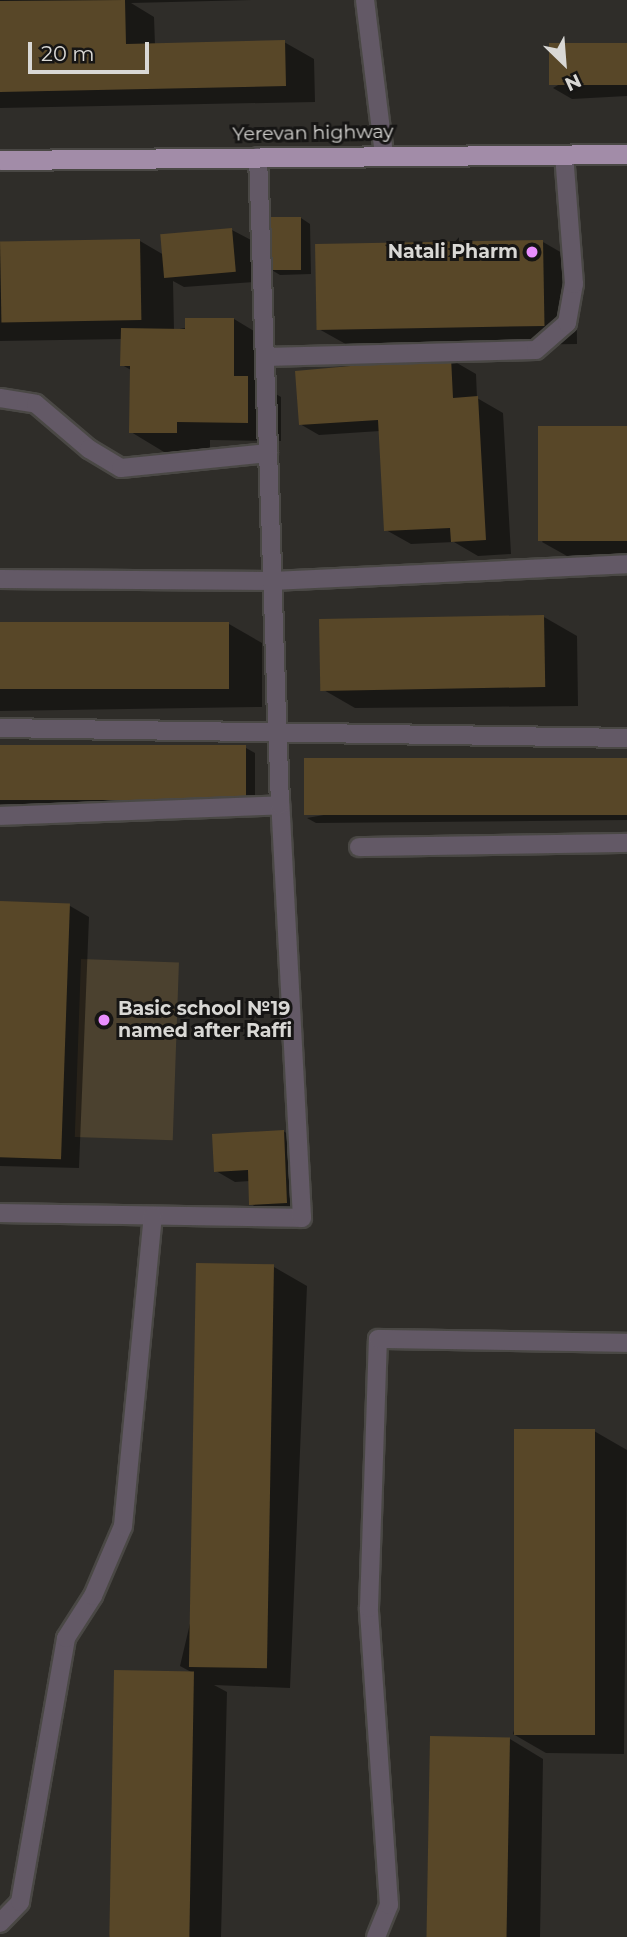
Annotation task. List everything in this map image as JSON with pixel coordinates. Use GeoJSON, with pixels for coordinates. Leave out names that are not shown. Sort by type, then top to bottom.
{"type":"FeatureCollection","features":[{"type":"Feature","properties":{"kind":"highway","name":"Yerevan highway"},"geometry":{"type":"LineString","coordinates":[[0,160],[627,154]]}},
{"type":"Feature","properties":{"kind":"lane"},"geometry":{"type":"LineString","coordinates":[[365,0],[384,155]]}},
{"type":"Feature","properties":{"kind":"lane"},"geometry":{"type":"LineString","coordinates":[[265,358],[536,350],[567,323],[574,284],[565,155]]}},
{"type":"Feature","properties":{"kind":"lane"},"geometry":{"type":"LineString","coordinates":[[0,1213],[302,1218],[279,805],[258,157]]}},
{"type":"Feature","properties":{"kind":"lane"},"geometry":{"type":"LineString","coordinates":[[0,398],[36,404],[89,449],[121,468],[268,453]]}},
{"type":"Feature","properties":{"kind":"lane"},"geometry":{"type":"LineString","coordinates":[[0,579],[272,581],[627,564]]}},
{"type":"Feature","properties":{"kind":"lane"},"geometry":{"type":"LineString","coordinates":[[0,728],[277,736],[627,738]]}},
{"type":"Feature","properties":{"kind":"lane"},"geometry":{"type":"LineString","coordinates":[[0,816],[279,805]]}},
{"type":"Feature","properties":{"kind":"lane"},"geometry":{"type":"LineString","coordinates":[[359,847],[627,843]]}},
{"type":"Feature","properties":{"kind":"lane"},"geometry":{"type":"LineString","coordinates":[[0,1923],[20,1902],[66,1638],[93,1596],[123,1527],[153,1216]]}},
{"type":"Feature","properties":{"kind":"lane"},"geometry":{"type":"LineString","coordinates":[[376,1937],[389,1905],[369,1608],[378,1339],[627,1343]]}},
{"type":"Feature","properties":{"kind":"shaded area"},"geometry":{"type":"Polygon","coordinates":[[[81,959],[179,962],[173,1140],[75,1137],[81,959]]]}},
{"type":"Feature","properties":{"kind":"building"},"geometry":{"type":"Polygon","coordinates":[[[125,0],[126,44],[285,40],[286,86],[0,92],[0,1],[125,0]]]}},
{"type":"Feature","properties":{"kind":"building"},"geometry":{"type":"Polygon","coordinates":[[[549,43],[627,43],[627,85],[549,85],[549,43]]]}},
{"type":"Feature","properties":{"kind":"building"},"geometry":{"type":"Polygon","coordinates":[[[268,217],[301,217],[301,270],[268,270],[268,217]]]}},
{"type":"Feature","properties":{"kind":"building"},"geometry":{"type":"Polygon","coordinates":[[[232,228],[236,272],[164,278],[160,234],[232,228]]]}},
{"type":"Feature","properties":{"kind":"building"},"geometry":{"type":"Polygon","coordinates":[[[140,239],[141,320],[1,322],[0,241],[140,239]]]}},
{"type":"Feature","properties":{"kind":"building"},"geometry":{"type":"Polygon","coordinates":[[[543,240],[545,326],[317,330],[315,244],[543,240]]]}},
{"type":"Feature","properties":{"kind":"building"},"geometry":{"type":"Polygon","coordinates":[[[185,318],[234,318],[234,376],[248,376],[248,423],[177,422],[177,433],[129,433],[130,366],[120,366],[121,328],[185,329],[185,318]]]}},
{"type":"Feature","properties":{"kind":"building"},"geometry":{"type":"Polygon","coordinates":[[[451,357],[453,398],[478,396],[486,540],[451,542],[450,528],[384,531],[378,420],[299,425],[295,371],[451,357]]]}},
{"type":"Feature","properties":{"kind":"building"},"geometry":{"type":"Polygon","coordinates":[[[538,426],[627,426],[627,541],[538,541],[538,426]]]}},
{"type":"Feature","properties":{"kind":"building"},"geometry":{"type":"Polygon","coordinates":[[[544,615],[545,687],[320,691],[319,619],[544,615]]]}},
{"type":"Feature","properties":{"kind":"building"},"geometry":{"type":"Polygon","coordinates":[[[0,622],[229,622],[229,689],[0,689],[0,622]]]}},
{"type":"Feature","properties":{"kind":"building"},"geometry":{"type":"Polygon","coordinates":[[[0,745],[246,745],[246,800],[0,800],[0,745]]]}},
{"type":"Feature","properties":{"kind":"building"},"geometry":{"type":"Polygon","coordinates":[[[304,758],[627,758],[627,815],[304,815],[304,758]]]}},
{"type":"Feature","properties":{"kind":"building"},"geometry":{"type":"Polygon","coordinates":[[[0,901],[70,903],[61,1159],[0,1157],[0,901]]]}},
{"type":"Feature","properties":{"kind":"building"},"geometry":{"type":"Polygon","coordinates":[[[284,1130],[287,1203],[249,1205],[248,1170],[214,1172],[212,1134],[284,1130]]]}},
{"type":"Feature","properties":{"kind":"building"},"geometry":{"type":"Polygon","coordinates":[[[196,1263],[274,1264],[267,1668],[189,1667],[196,1263]]]}},
{"type":"Feature","properties":{"kind":"building"},"geometry":{"type":"Polygon","coordinates":[[[514,1429],[595,1429],[595,1735],[514,1735],[514,1429]]]}},
{"type":"Feature","properties":{"kind":"building"},"geometry":{"type":"Polygon","coordinates":[[[114,1670],[194,1671],[189,1937],[109,1937],[114,1670]]]}},
{"type":"Feature","properties":{"kind":"building"},"geometry":{"type":"Polygon","coordinates":[[[430,1736],[510,1737],[507,1937],[426,1937],[430,1736]]]}},
{"type":"Feature","properties":{"kind":"place","name":"Natali Pharm"},"geometry":{"type":"Point","coordinates":[532,252]}},
{"type":"Feature","properties":{"kind":"place","name":"Basic school №19 named after Raffi"},"geometry":{"type":"Point","coordinates":[104,1020]}}]}
